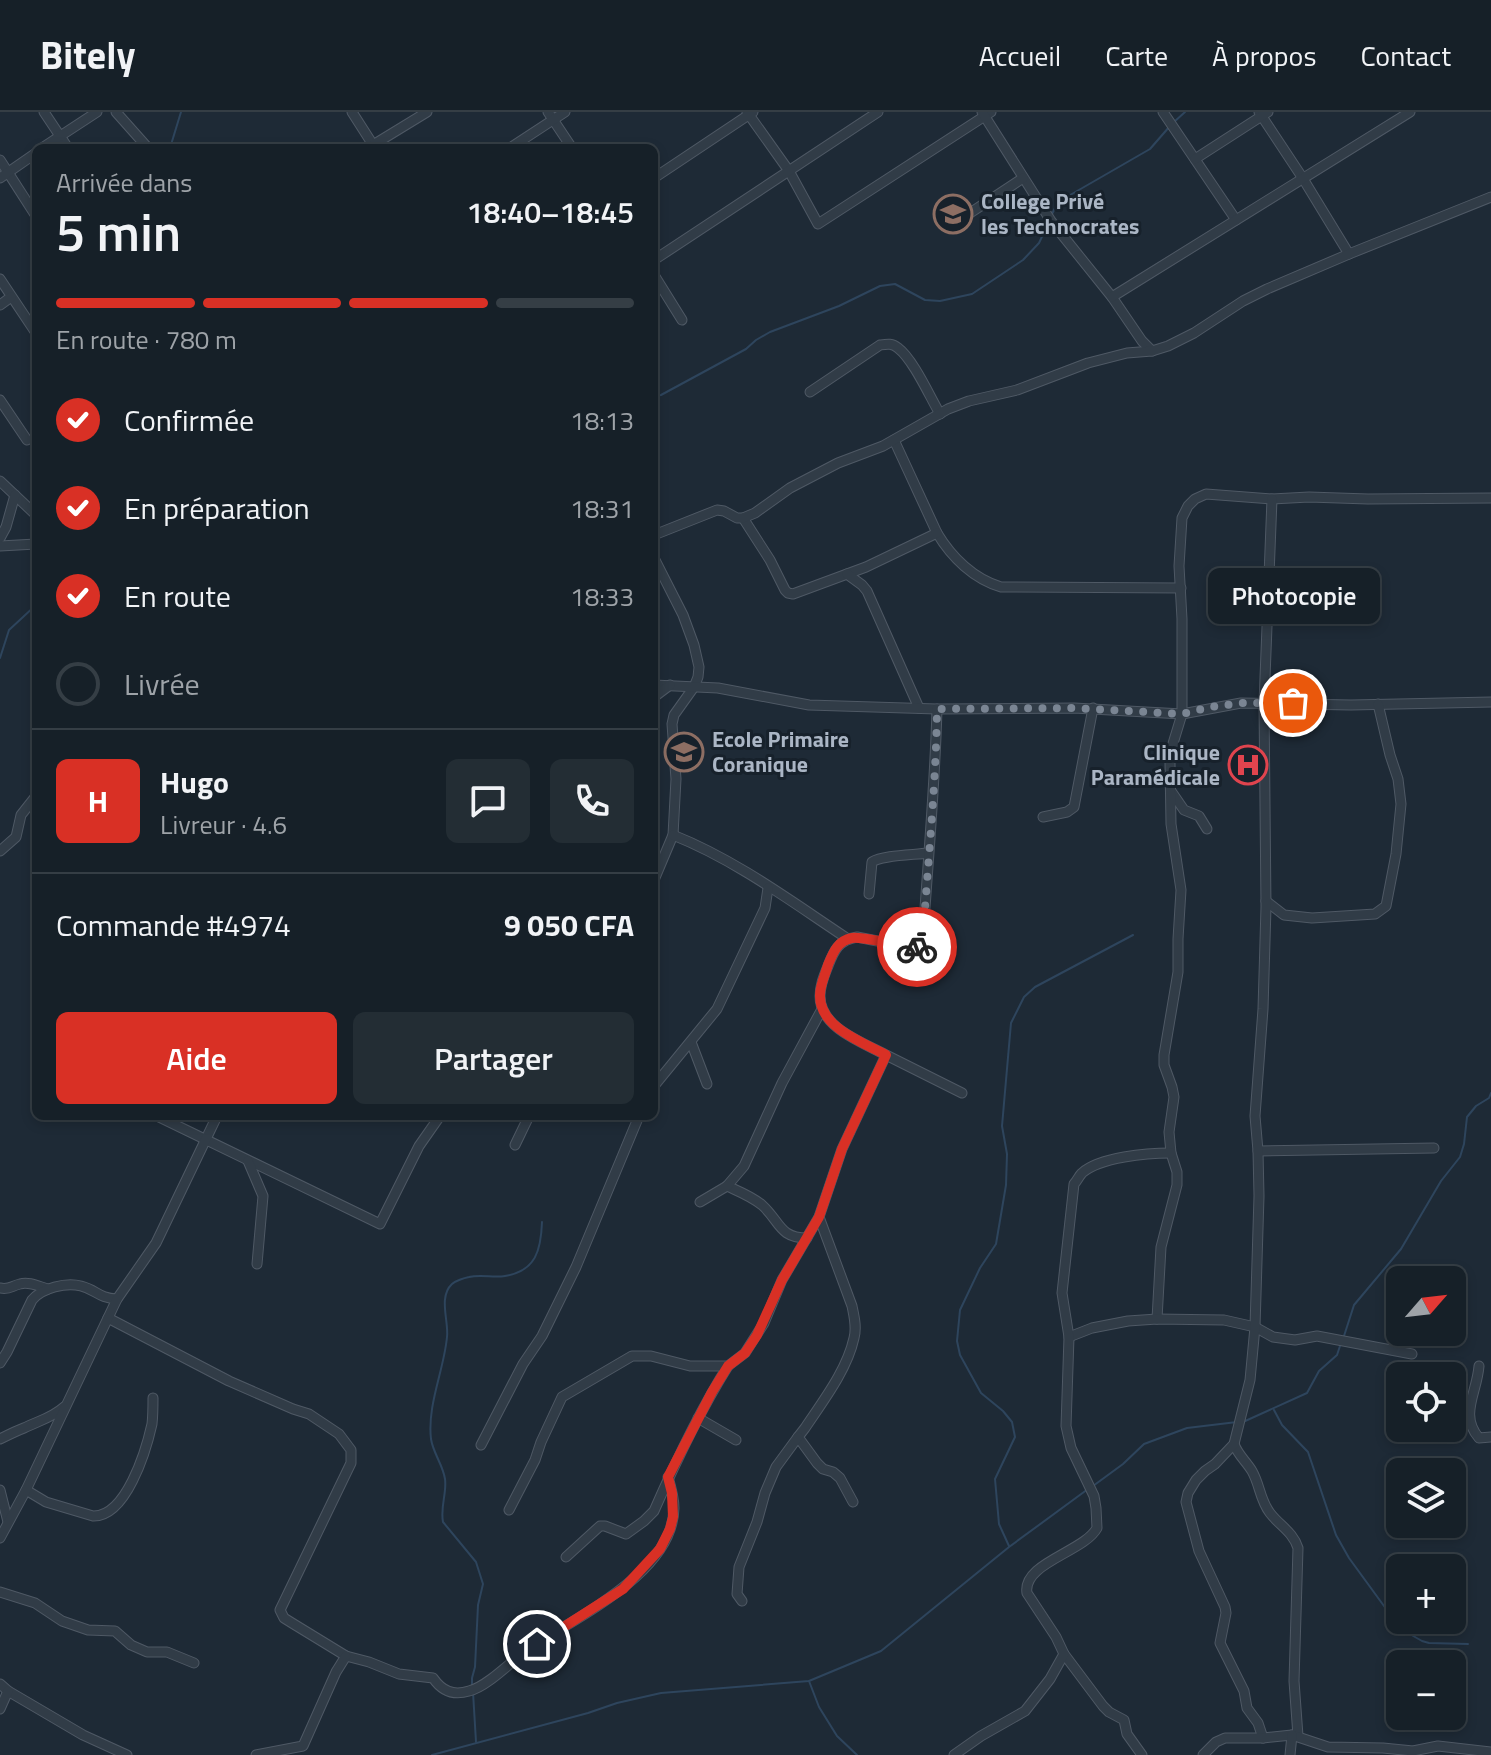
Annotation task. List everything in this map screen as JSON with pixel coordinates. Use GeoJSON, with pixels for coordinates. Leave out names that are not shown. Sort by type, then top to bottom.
{"type":"FeatureCollection","features":[{"type":"Feature","properties":{"kind":"street"},"geometry":{"type":"LineString","coordinates":[[44,112],[65,144]]}},
{"type":"Feature","properties":{"kind":"street"},"geometry":{"type":"LineString","coordinates":[[48,144],[97,112]]}},
{"type":"Feature","properties":{"kind":"street"},"geometry":{"type":"LineString","coordinates":[[116,112],[144,144]]}},
{"type":"Feature","properties":{"kind":"street"},"geometry":{"type":"LineString","coordinates":[[352,112],[373,144]]}},
{"type":"Feature","properties":{"kind":"street"},"geometry":{"type":"LineString","coordinates":[[377,144],[427,112]]}},
{"type":"Feature","properties":{"kind":"street"},"geometry":{"type":"LineString","coordinates":[[515,144],[551,116],[565,112]]}},
{"type":"Feature","properties":{"kind":"street"},"geometry":{"type":"LineString","coordinates":[[658,257],[878,112]]}},
{"type":"Feature","properties":{"kind":"street"},"geometry":{"type":"LineString","coordinates":[[1163,112],[1236,220]]}},
{"type":"Feature","properties":{"kind":"street"},"geometry":{"type":"LineString","coordinates":[[1112,297],[1410,112]]}},
{"type":"Feature","properties":{"kind":"street"},"geometry":{"type":"LineString","coordinates":[[658,175],[750,113],[789,171],[818,224],[986,113],[1051,221],[1152,351]]}},
{"type":"Feature","properties":{"kind":"street"},"geometry":{"type":"LineString","coordinates":[[1195,159],[1263,113],[1349,254]]}},
{"type":"Feature","properties":{"kind":"street"},"geometry":{"type":"LineString","coordinates":[[551,116],[569,144]]}},
{"type":"Feature","properties":{"kind":"street"},"geometry":{"type":"LineString","coordinates":[[4,175],[32,156]]}},
{"type":"Feature","properties":{"kind":"street"},"geometry":{"type":"LineString","coordinates":[[0,160],[4,175],[32,211]]}},
{"type":"Feature","properties":{"kind":"street"},"geometry":{"type":"LineString","coordinates":[[964,217],[1023,178]]}},
{"type":"Feature","properties":{"kind":"street"},"geometry":{"type":"LineString","coordinates":[[658,533],[717,510],[743,518],[790,488],[838,463],[894,440],[969,401],[1017,390],[1088,363],[1168,346],[1243,301],[1491,197]]}},
{"type":"Feature","properties":{"kind":"street"},"geometry":{"type":"LineString","coordinates":[[0,279],[32,327]]}},
{"type":"Feature","properties":{"kind":"street"},"geometry":{"type":"LineString","coordinates":[[658,281],[682,320]]}},
{"type":"Feature","properties":{"kind":"street"},"geometry":{"type":"LineString","coordinates":[[0,305],[11,297]]}},
{"type":"Feature","properties":{"kind":"street"},"geometry":{"type":"LineString","coordinates":[[810,392],[880,345],[890,344],[907,358],[940,414]]}},
{"type":"Feature","properties":{"kind":"street"},"geometry":{"type":"LineString","coordinates":[[0,400],[27,440]]}},
{"type":"Feature","properties":{"kind":"street"},"geometry":{"type":"LineString","coordinates":[[894,440],[937,533],[978,578],[1001,587],[1181,588]]}},
{"type":"Feature","properties":{"kind":"street"},"geometry":{"type":"LineString","coordinates":[[0,481],[32,512]]}},
{"type":"Feature","properties":{"kind":"street"},"geometry":{"type":"LineString","coordinates":[[0,538],[6,527],[8,491]]}},
{"type":"Feature","properties":{"kind":"street"},"geometry":{"type":"LineString","coordinates":[[1157,1319],[1161,1247],[1177,1185],[1169,1132],[1174,1097],[1164,1055],[1178,983],[1182,900],[1171,824],[1171,750],[1182,714],[1179,566],[1182,518],[1195,499],[1206,494],[1272,499],[1491,498]]}},
{"type":"Feature","properties":{"kind":"street"},"geometry":{"type":"LineString","coordinates":[[1263,1738],[1220,1643],[1225,1607],[1199,1551],[1186,1502],[1196,1480],[1234,1444],[1250,1380],[1255,1327],[1259,1196],[1255,1116],[1263,1009],[1266,901],[1264,703],[1272,499]]}},
{"type":"Feature","properties":{"kind":"street"},"geometry":{"type":"LineString","coordinates":[[743,518],[788,593],[793,594],[847,574],[937,533]]}},
{"type":"Feature","properties":{"kind":"street"},"geometry":{"type":"LineString","coordinates":[[0,546],[32,544]]}},
{"type":"Feature","properties":{"kind":"street"},"geometry":{"type":"LineString","coordinates":[[658,565],[674,594],[699,667],[694,687],[674,715],[672,724],[676,779],[673,835],[658,871]]}},
{"type":"Feature","properties":{"kind":"street"},"geometry":{"type":"LineString","coordinates":[[847,574],[867,591],[919,708]]}},
{"type":"Feature","properties":{"kind":"street"},"geometry":{"type":"LineString","coordinates":[[658,685],[718,688],[809,705],[937,709],[1093,708],[1182,714],[1226,705],[1264,703],[1491,702]]}},
{"type":"Feature","properties":{"kind":"street"},"geometry":{"type":"LineString","coordinates":[[658,694],[670,685]]}},
{"type":"Feature","properties":{"kind":"street"},"geometry":{"type":"LineString","coordinates":[[1266,901],[1284,915],[1312,918],[1375,914],[1386,906],[1401,804],[1398,779],[1378,704]]}},
{"type":"Feature","properties":{"kind":"street"},"geometry":{"type":"LineString","coordinates":[[1043,817],[1067,812],[1074,807],[1093,708]]}},
{"type":"Feature","properties":{"kind":"street"},"geometry":{"type":"LineString","coordinates":[[937,709],[923,937],[919,945],[913,948],[857,937],[841,943],[833,951],[819,998],[822,1009],[833,1025],[962,1093]]}},
{"type":"Feature","properties":{"kind":"street"},"geometry":{"type":"LineString","coordinates":[[1171,791],[1184,810],[1199,816],[1207,829]]}},
{"type":"Feature","properties":{"kind":"street"},"geometry":{"type":"LineString","coordinates":[[0,851],[16,837],[23,811],[32,801]]}},
{"type":"Feature","properties":{"kind":"street"},"geometry":{"type":"LineString","coordinates":[[673,835],[699,845],[848,939]]}},
{"type":"Feature","properties":{"kind":"street"},"geometry":{"type":"LineString","coordinates":[[869,894],[872,862],[881,857],[928,853]]}},
{"type":"Feature","properties":{"kind":"street"},"geometry":{"type":"LineString","coordinates":[[658,1081],[717,1009],[765,908],[768,888]]}},
{"type":"Feature","properties":{"kind":"street"},"geometry":{"type":"LineString","coordinates":[[700,1202],[727,1186],[744,1166],[782,1083],[822,1009]]}},
{"type":"Feature","properties":{"kind":"street"},"geometry":{"type":"LineString","coordinates":[[691,1042],[707,1084]]}},
{"type":"Feature","properties":{"kind":"street"},"geometry":{"type":"LineString","coordinates":[[566,1557],[600,1526],[626,1534],[654,1511],[712,1392],[728,1366],[745,1353],[757,1335],[782,1280],[819,1217],[842,1149],[886,1055]]}},
{"type":"Feature","properties":{"kind":"street"},"geometry":{"type":"LineString","coordinates":[[165,1120],[380,1224],[413,1156],[437,1120]]}},
{"type":"Feature","properties":{"kind":"street"},"geometry":{"type":"LineString","coordinates":[[0,1538],[117,1299],[156,1243],[215,1120]]}},
{"type":"Feature","properties":{"kind":"street"},"geometry":{"type":"LineString","coordinates":[[515,1145],[527,1120]]}},
{"type":"Feature","properties":{"kind":"street"},"geometry":{"type":"LineString","coordinates":[[481,1445],[523,1364],[542,1336],[576,1267],[637,1120]]}},
{"type":"Feature","properties":{"kind":"street"},"geometry":{"type":"LineString","coordinates":[[1258,1151],[1434,1148]]}},
{"type":"Feature","properties":{"kind":"street"},"geometry":{"type":"LineString","coordinates":[[1142,1755],[1127,1734],[1124,1720],[1103,1706],[1064,1654],[1026,1587],[1040,1567],[1087,1540],[1097,1528],[1094,1496],[1067,1439],[1065,1411],[1069,1337],[1062,1293],[1074,1184],[1082,1173],[1098,1165],[1143,1153],[1171,1153]]}},
{"type":"Feature","properties":{"kind":"street"},"geometry":{"type":"LineString","coordinates":[[248,1161],[263,1196],[257,1264]]}},
{"type":"Feature","properties":{"kind":"street"},"geometry":{"type":"LineString","coordinates":[[727,1186],[763,1206],[789,1236],[807,1238]]}},
{"type":"Feature","properties":{"kind":"street"},"geometry":{"type":"LineString","coordinates":[[742,1601],[737,1594],[739,1567],[772,1476],[844,1366],[855,1337],[852,1306],[819,1217]]}},
{"type":"Feature","properties":{"kind":"street"},"geometry":{"type":"LineString","coordinates":[[0,1288],[9,1289],[28,1283],[48,1289]]}},
{"type":"Feature","properties":{"kind":"street"},"geometry":{"type":"LineString","coordinates":[[0,1362],[37,1294],[48,1289],[78,1285],[102,1298],[117,1299]]}},
{"type":"Feature","properties":{"kind":"street"},"geometry":{"type":"LineString","coordinates":[[108,1318],[229,1381],[309,1414],[339,1434],[351,1450],[351,1463],[280,1610],[284,1618],[346,1656],[399,1674],[433,1678],[439,1687],[449,1692],[475,1689],[623,1589],[660,1549],[670,1529],[674,1508],[668,1477]]}},
{"type":"Feature","properties":{"kind":"street"},"geometry":{"type":"LineString","coordinates":[[1069,1337],[1128,1321],[1224,1320],[1255,1327],[1273,1337],[1295,1340],[1317,1336],[1412,1354]]}},
{"type":"Feature","properties":{"kind":"street"},"geometry":{"type":"LineString","coordinates":[[509,1510],[562,1397],[632,1356],[651,1356],[690,1366],[728,1366]]}},
{"type":"Feature","properties":{"kind":"street"},"geometry":{"type":"LineString","coordinates":[[1479,1366],[1468,1415],[1472,1430],[1479,1438],[1491,1437]]}},
{"type":"Feature","properties":{"kind":"street"},"geometry":{"type":"LineString","coordinates":[[26,1490],[46,1502],[93,1516],[100,1517],[110,1512],[134,1479],[152,1425],[153,1398]]}},
{"type":"Feature","properties":{"kind":"street"},"geometry":{"type":"LineString","coordinates":[[0,1439],[51,1417],[67,1405]]}},
{"type":"Feature","properties":{"kind":"street"},"geometry":{"type":"LineString","coordinates":[[698,1418],[736,1440]]}},
{"type":"Feature","properties":{"kind":"street"},"geometry":{"type":"LineString","coordinates":[[798,1437],[823,1469],[840,1478],[853,1502]]}},
{"type":"Feature","properties":{"kind":"street"},"geometry":{"type":"LineString","coordinates":[[1234,1444],[1252,1470],[1260,1496],[1270,1513],[1292,1533],[1298,1548],[1295,1736],[1290,1755]]}},
{"type":"Feature","properties":{"kind":"street"},"geometry":{"type":"LineString","coordinates":[[0,1490],[8,1522]]}},
{"type":"Feature","properties":{"kind":"street"},"geometry":{"type":"LineString","coordinates":[[0,1592],[35,1603],[62,1621],[88,1630],[115,1631],[131,1645],[147,1652],[167,1652],[194,1663]]}},
{"type":"Feature","properties":{"kind":"street"},"geometry":{"type":"LineString","coordinates":[[954,1755],[1025,1711],[1050,1679],[1064,1654]]}},
{"type":"Feature","properties":{"kind":"street"},"geometry":{"type":"LineString","coordinates":[[256,1755],[303,1746],[346,1656]]}},
{"type":"Feature","properties":{"kind":"street"},"geometry":{"type":"LineString","coordinates":[[0,1709],[4,1687],[83,1735],[127,1755]]}},
{"type":"Feature","properties":{"kind":"street"},"geometry":{"type":"LineString","coordinates":[[1203,1755],[1219,1740],[1233,1737],[1295,1736],[1328,1747],[1430,1752],[1438,1746],[1491,1752]]}},
{"type":"Feature","properties":{"kind":"waterway"},"geometry":{"type":"LineString","coordinates":[[171,144],[181,112]]}},
{"type":"Feature","properties":{"kind":"waterway"},"geometry":{"type":"LineString","coordinates":[[1174,122],[1185,112]]}},
{"type":"Feature","properties":{"kind":"waterway"},"geometry":{"type":"LineString","coordinates":[[1052,214],[1058,202],[1150,149],[1170,126]]}},
{"type":"Feature","properties":{"kind":"waterway"},"geometry":{"type":"LineString","coordinates":[[658,395],[746,349],[770,332],[839,306],[880,286],[895,284],[925,300],[940,301],[972,294],[1023,260],[1039,243],[1048,224]]}},
{"type":"Feature","properties":{"kind":"waterway"},"geometry":{"type":"LineString","coordinates":[[0,658],[9,630],[32,609]]}},
{"type":"Feature","properties":{"kind":"waterway"},"geometry":{"type":"LineString","coordinates":[[1009,1546],[999,1524],[995,1479],[1015,1437],[1012,1422],[981,1393],[960,1355],[957,1341],[960,1310],[980,1268],[996,1244],[1006,1185],[1007,1154],[1002,1126],[1011,1023],[1024,997],[1035,987],[1133,935]]}},
{"type":"Feature","properties":{"kind":"waterway"},"geometry":{"type":"LineString","coordinates":[[1344,1336],[1354,1305],[1401,1249],[1441,1181],[1460,1157],[1467,1117],[1491,1093]]}},
{"type":"Feature","properties":{"kind":"waterway"},"geometry":{"type":"LineString","coordinates":[[472,1686],[478,1605],[483,1584],[476,1562],[443,1522],[445,1479],[431,1439],[430,1426],[447,1337],[446,1296],[452,1284],[462,1279],[505,1276],[524,1269],[535,1258],[542,1222]]}},
{"type":"Feature","properties":{"kind":"waterway"},"geometry":{"type":"LineString","coordinates":[[1243,1422],[1307,1393],[1319,1371],[1337,1355],[1340,1346]]}},
{"type":"Feature","properties":{"kind":"waterway"},"geometry":{"type":"LineString","coordinates":[[1274,1410],[1282,1425],[1308,1452],[1336,1535],[1392,1617],[1408,1633],[1422,1641],[1468,1644]]}},
{"type":"Feature","properties":{"kind":"waterway"},"geometry":{"type":"LineString","coordinates":[[1093,1486],[1144,1444],[1187,1428],[1237,1422]]}},
{"type":"Feature","properties":{"kind":"waterway"},"geometry":{"type":"LineString","coordinates":[[432,1755],[661,1693],[809,1681],[881,1651],[1009,1547],[1088,1489]]}},
{"type":"Feature","properties":{"kind":"waterway"},"geometry":{"type":"LineString","coordinates":[[809,1681],[819,1707],[837,1736],[857,1755]]}},
{"type":"Feature","properties":{"kind":"waterway"},"geometry":{"type":"LineString","coordinates":[[473,1692],[476,1742]]}},
{"type":"Feature","properties":{"kind":"way so far"},"geometry":{"type":"LineString","coordinates":[[917,947],[923,937],[937,709],[1093,708],[1182,714],[1241,703],[1293,703]]}},
{"type":"Feature","properties":{"kind":"place","name":"College Privé les Technocrates"},"geometry":{"type":"Point","coordinates":[953,214]}},
{"type":"Feature","properties":{"kind":"place","name":"Photocopie"},"geometry":{"type":"Point","coordinates":[1293,703]}},
{"type":"Feature","properties":{"kind":"place","name":"Ecole Primaire Coranique"},"geometry":{"type":"Point","coordinates":[684,752]}},
{"type":"Feature","properties":{"kind":"place","name":"Clinique Paramédicale"},"geometry":{"type":"Point","coordinates":[1248,765]}},
{"type":"Feature","properties":{"kind":"route"},"geometry":{"type":"LineString","coordinates":[[537,1644],[623,1589],[660,1549],[670,1529],[674,1508],[668,1477],[728,1366],[745,1353],[764,1323],[782,1280],[819,1217],[842,1149],[886,1055],[833,1025],[826,1017],[819,998],[833,951],[841,943],[857,937],[917,947]]}}]}
